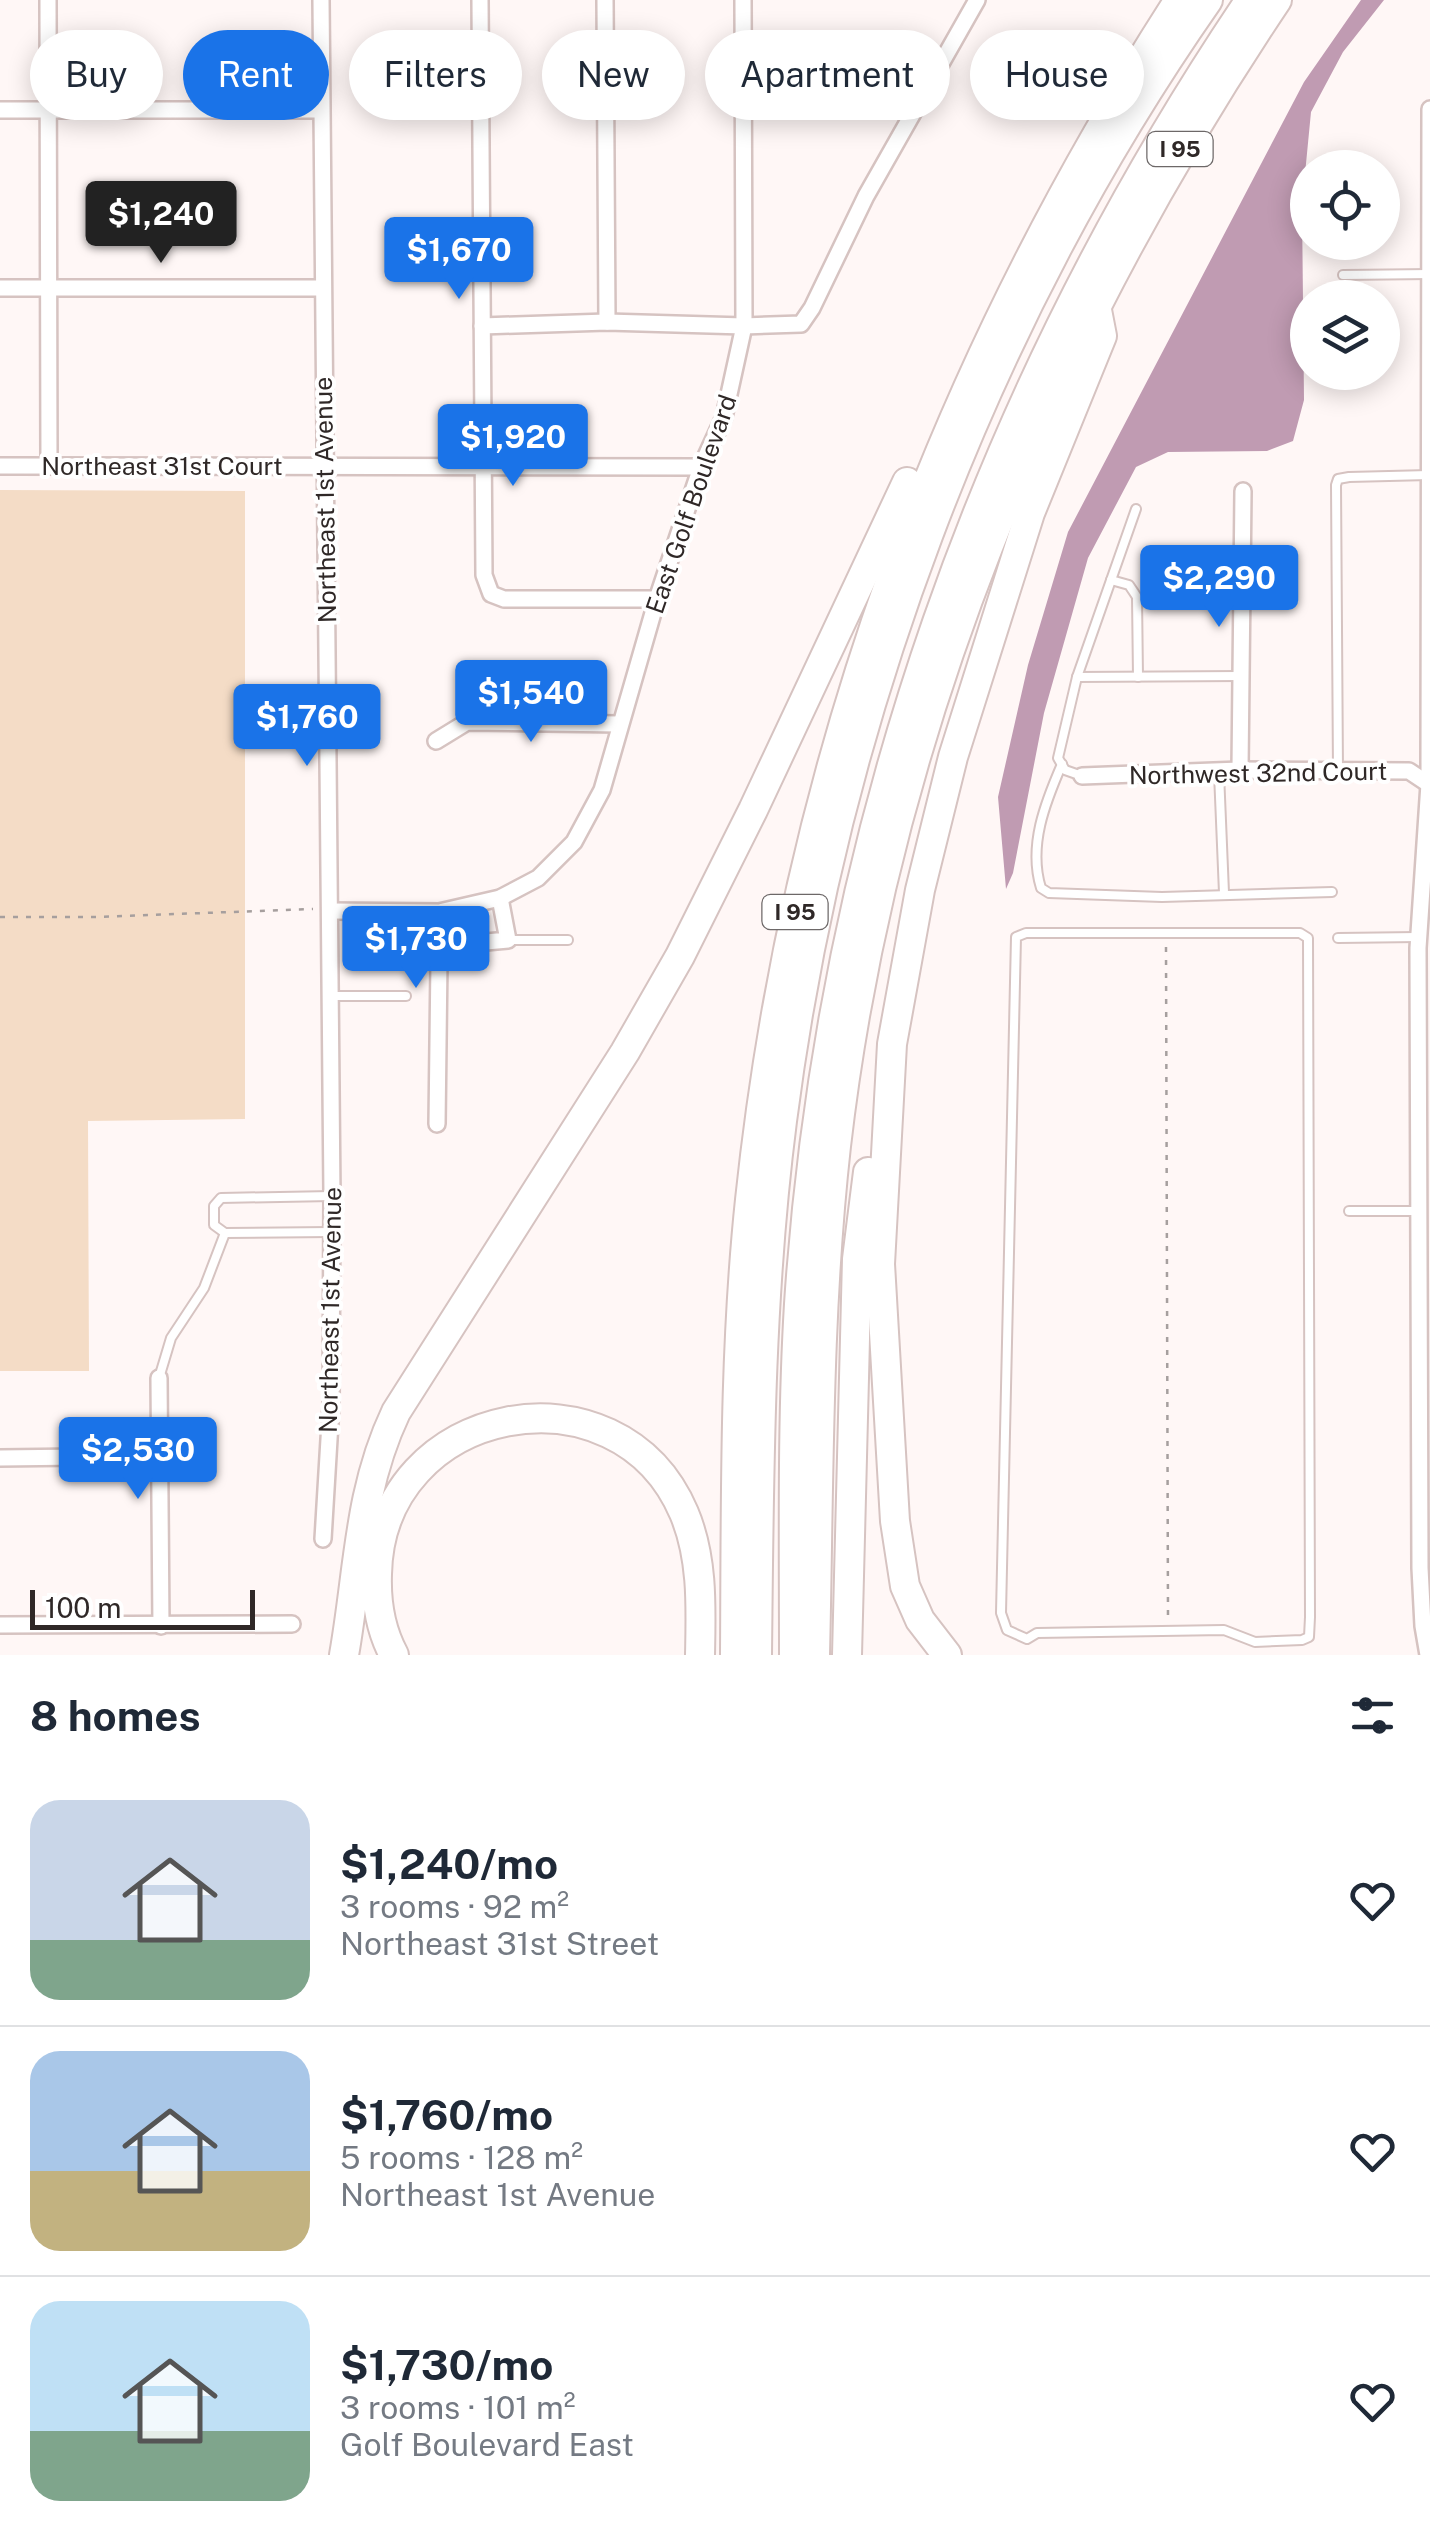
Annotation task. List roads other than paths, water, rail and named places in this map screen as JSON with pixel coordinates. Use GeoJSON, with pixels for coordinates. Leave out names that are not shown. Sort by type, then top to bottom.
{"type":"FeatureCollection","features":[{"type":"Feature","properties":{"kind":"highway","name":"I 95"},"geometry":{"type":"LineString","coordinates":[[735,1655],[737,1372],[744,1271],[760,1120],[791,932],[811,842],[855,681],[910,520],[976,365],[1051,214],[1179,0]]}},
{"type":"Feature","properties":{"kind":"highway"},"geometry":{"type":"LineString","coordinates":[[757,1655],[760,1371],[772,1206],[794,1037],[847,794],[922,554],[986,398],[1075,218],[1142,102],[1208,0]]}},
{"type":"Feature","properties":{"kind":"highway"},"geometry":{"type":"LineString","coordinates":[[794,1655],[796,1389],[806,1222],[838,992],[878,812],[924,654],[952,576],[1049,346],[1152,154],[1250,0]]}},
{"type":"Feature","properties":{"kind":"highway","name":"I 95"},"geometry":{"type":"LineString","coordinates":[[815,1655],[818,1388],[828,1223],[849,1060],[880,897],[922,738],[1002,506],[1096,306],[1188,136],[1278,0]]}},
{"type":"Feature","properties":{"kind":"highway"},"geometry":{"type":"LineString","coordinates":[[344,1655],[366,1498],[396,1412],[671,972],[762,792],[992,295],[1051,214]]}},
{"type":"Feature","properties":{"kind":"highway"},"geometry":{"type":"LineString","coordinates":[[946,1655],[920,1620],[905,1586],[895,1521],[880,1264],[892,1044],[920,890],[948,775],[1030,513],[1102,336],[1096,306]]}},
{"type":"Feature","properties":{"kind":"highway"},"geometry":{"type":"LineString","coordinates":[[847,1655],[857,1259],[881,1065],[892,1044]]}},
{"type":"Feature","properties":{"kind":"highway"},"geometry":{"type":"LineString","coordinates":[[394,1655],[378,1606],[377,1571],[385,1522],[403,1489],[433,1454],[466,1436],[501,1422],[540,1418],[578,1423],[604,1432],[644,1458],[668,1484],[684,1514],[700,1569],[700,1655]]}},
{"type":"Feature","properties":{"kind":"highway"},"geometry":{"type":"LineString","coordinates":[[353,1606],[356,1655]]}},
{"type":"Feature","properties":{"kind":"street"},"geometry":{"type":"LineString","coordinates":[[48,0],[48,30]]}},
{"type":"Feature","properties":{"kind":"street","name":"Northeast 1st Avenue"},"geometry":{"type":"LineString","coordinates":[[320,0],[320,30]]}},
{"type":"Feature","properties":{"kind":"street"},"geometry":{"type":"LineString","coordinates":[[480,0],[484,575],[491,594],[504,600],[657,599]]}},
{"type":"Feature","properties":{"kind":"street"},"geometry":{"type":"LineString","coordinates":[[605,0],[607,322]]}},
{"type":"Feature","properties":{"kind":"street","name":"East Golf Boulevard"},"geometry":{"type":"LineString","coordinates":[[331,911],[439,912],[500,898],[538,878],[574,842],[602,790],[657,599],[701,467],[724,417],[744,326],[743,0]]}},
{"type":"Feature","properties":{"kind":"street"},"geometry":{"type":"LineString","coordinates":[[482,326],[607,322],[801,324],[866,196],[977,0]]}},
{"type":"Feature","properties":{"kind":"street"},"geometry":{"type":"LineString","coordinates":[[0,110],[30,110]]}},
{"type":"Feature","properties":{"kind":"street"},"geometry":{"type":"LineString","coordinates":[[1428,1655],[1423,1626],[1425,1444],[1420,1211],[1425,1188],[1422,945],[1429,784],[1430,110]]}},
{"type":"Feature","properties":{"kind":"street"},"geometry":{"type":"LineString","coordinates":[[48,120],[49,466]]}},
{"type":"Feature","properties":{"kind":"street","name":"Northeast 1st Avenue"},"geometry":{"type":"LineString","coordinates":[[320,120],[332,1196],[332,1406],[323,1540]]}},
{"type":"Feature","properties":{"kind":"street"},"geometry":{"type":"LineString","coordinates":[[0,288],[322,288]]}},
{"type":"Feature","properties":{"kind":"street","name":"Northeast 31st Court"},"geometry":{"type":"LineString","coordinates":[[0,466],[701,467]]}},
{"type":"Feature","properties":{"kind":"street"},"geometry":{"type":"LineString","coordinates":[[1240,770],[1243,491]]}},
{"type":"Feature","properties":{"kind":"street"},"geometry":{"type":"LineString","coordinates":[[436,741],[467,722],[619,724]]}},
{"type":"Feature","properties":{"kind":"street","name":"Northwest 32nd Court"},"geometry":{"type":"LineString","coordinates":[[1082,776],[1240,770],[1409,771],[1429,784]]}},
{"type":"Feature","properties":{"kind":"street"},"geometry":{"type":"LineString","coordinates":[[437,1124],[439,960],[453,945],[508,940],[500,898]]}},
{"type":"Feature","properties":{"kind":"street"},"geometry":{"type":"LineString","coordinates":[[159,1378],[161,1626]]}},
{"type":"Feature","properties":{"kind":"street"},"geometry":{"type":"LineString","coordinates":[[0,1458],[160,1456]]}},
{"type":"Feature","properties":{"kind":"street"},"geometry":{"type":"LineString","coordinates":[[0,1626],[292,1624]]}},
{"type":"Feature","properties":{"kind":"lane"},"geometry":{"type":"LineString","coordinates":[[1343,275],[1430,274]]}},
{"type":"Feature","properties":{"kind":"lane"},"geometry":{"type":"LineString","coordinates":[[1338,771],[1336,485],[1338,479],[1349,476],[1430,479]]}},
{"type":"Feature","properties":{"kind":"lane"},"geometry":{"type":"LineString","coordinates":[[1082,776],[1065,770],[1058,758],[1077,677],[1136,509]]}},
{"type":"Feature","properties":{"kind":"lane"},"geometry":{"type":"LineString","coordinates":[[1112,580],[1128,586],[1137,596],[1138,677]]}},
{"type":"Feature","properties":{"kind":"lane"},"geometry":{"type":"LineString","coordinates":[[1077,677],[1241,676]]}},
{"type":"Feature","properties":{"kind":"lane"},"geometry":{"type":"LineString","coordinates":[[1062,764],[1041,815],[1036,859],[1041,888],[1056,895],[1332,892]]}},
{"type":"Feature","properties":{"kind":"lane"},"geometry":{"type":"LineString","coordinates":[[1219,771],[1224,893]]}},
{"type":"Feature","properties":{"kind":"lane"},"geometry":{"type":"LineString","coordinates":[[1300,932],[1308,938],[1309,1636],[1302,1640],[1255,1642],[1224,1630],[1037,1632],[1026,1638],[1007,1630],[1001,1613],[1016,936],[1300,932]]}},
{"type":"Feature","properties":{"kind":"lane"},"geometry":{"type":"LineString","coordinates":[[1338,938],[1422,945]]}},
{"type":"Feature","properties":{"kind":"lane"},"geometry":{"type":"LineString","coordinates":[[508,940],[568,940]]}},
{"type":"Feature","properties":{"kind":"lane"},"geometry":{"type":"LineString","coordinates":[[331,996],[406,996]]}},
{"type":"Feature","properties":{"kind":"lane"},"geometry":{"type":"LineString","coordinates":[[331,1232],[224,1234],[214,1224],[214,1206],[221,1198],[332,1196]]}},
{"type":"Feature","properties":{"kind":"lane"},"geometry":{"type":"LineString","coordinates":[[1348,1211],[1420,1211]]}},
{"type":"Feature","properties":{"kind":"lane"},"geometry":{"type":"LineString","coordinates":[[159,1378],[171,1338],[204,1288],[224,1234]]}},
{"type":"Feature","properties":{"kind":"lane"},"geometry":{"type":"LineString","coordinates":[[1254,1655],[1255,1642]]}}]}
